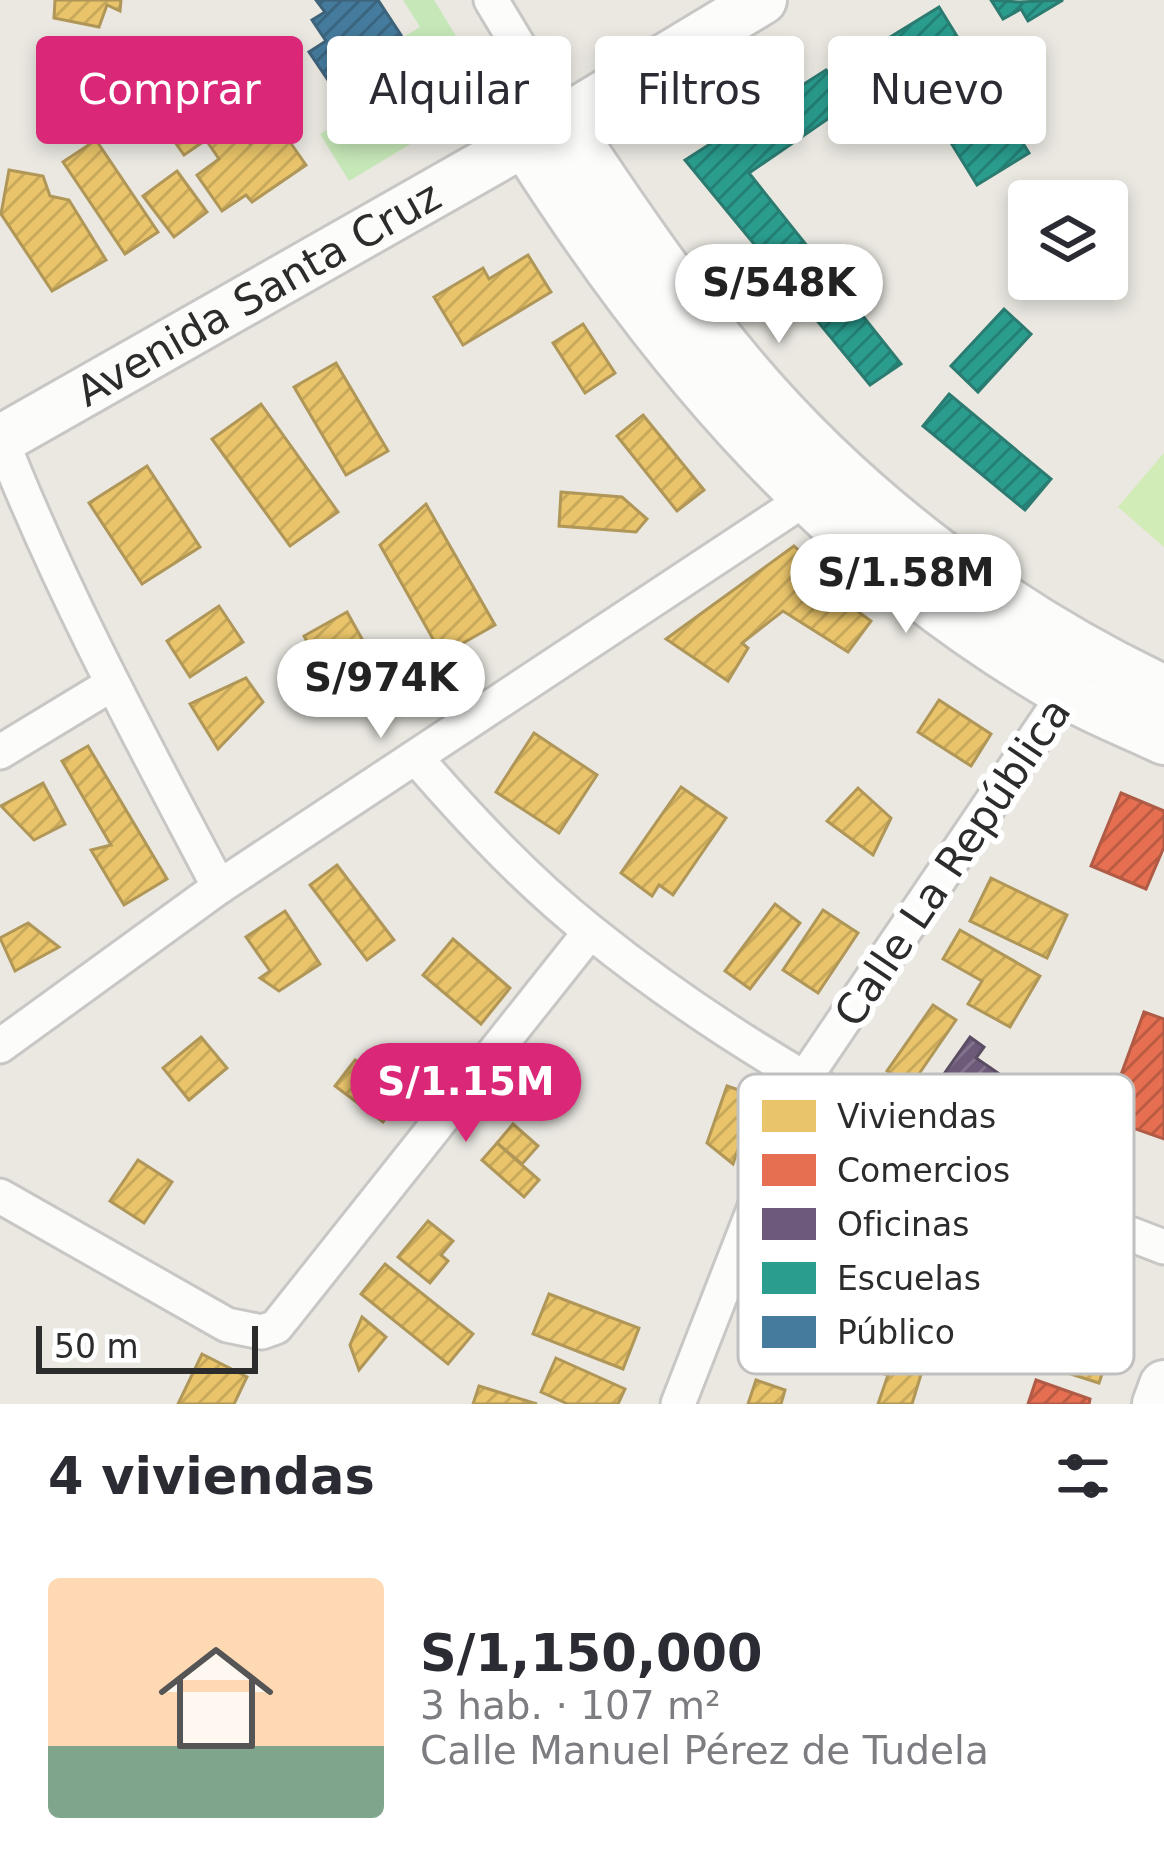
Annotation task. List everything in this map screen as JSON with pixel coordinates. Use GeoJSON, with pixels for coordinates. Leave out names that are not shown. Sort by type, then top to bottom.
{"type":"FeatureCollection","features":[{"type":"Feature","properties":{"kind":"street"},"geometry":{"type":"LineString","coordinates":[[491,0],[506,36]]}},
{"type":"Feature","properties":{"kind":"street","name":"Avenida Santa Cruz"},"geometry":{"type":"LineString","coordinates":[[571,114],[762,0]]}},
{"type":"Feature","properties":{"kind":"street","name":"Avenida Santa Cruz"},"geometry":{"type":"LineString","coordinates":[[0,438],[519,144]]}},
{"type":"Feature","properties":{"kind":"street"},"geometry":{"type":"LineString","coordinates":[[552,144],[676,357],[756,451],[901,580],[1067,694],[1164,740]]}},
{"type":"Feature","properties":{"kind":"street"},"geometry":{"type":"LineString","coordinates":[[556,144],[788,418],[886,510],[1089,652],[1164,690]]}},
{"type":"Feature","properties":{"kind":"street"},"geometry":{"type":"LineString","coordinates":[[0,438],[19,492],[112,684],[219,887]]}},
{"type":"Feature","properties":{"kind":"street"},"geometry":{"type":"LineString","coordinates":[[0,1046],[219,887],[806,499]]}},
{"type":"Feature","properties":{"kind":"street","name":"Calle La República"},"geometry":{"type":"LineString","coordinates":[[807,1074],[1067,694],[1089,652]]}},
{"type":"Feature","properties":{"kind":"street"},"geometry":{"type":"LineString","coordinates":[[0,752],[112,684]]}},
{"type":"Feature","properties":{"kind":"street"},"geometry":{"type":"LineString","coordinates":[[417,759],[501,852],[590,932],[803,1074]]}},
{"type":"Feature","properties":{"kind":"street"},"geometry":{"type":"LineString","coordinates":[[0,1196],[227,1324],[262,1332],[276,1327],[590,932]]}},
{"type":"Feature","properties":{"kind":"street"},"geometry":{"type":"LineString","coordinates":[[1134,1236],[1164,1247]]}},
{"type":"Feature","properties":{"kind":"street","name":"Calle La República"},"geometry":{"type":"LineString","coordinates":[[678,1404],[738,1250]]}},
{"type":"Feature","properties":{"kind":"street"},"geometry":{"type":"LineString","coordinates":[[1157,1404],[1164,1385]]}},
{"type":"Feature","properties":{"kind":"green space"},"geometry":{"type":"Polygon","coordinates":[[[403,0],[434,0],[456,36],[405,36],[420,27],[403,0]]]}},
{"type":"Feature","properties":{"kind":"green space"},"geometry":{"type":"Polygon","coordinates":[[[327,130],[327,144],[411,144],[349,181],[320,134],[327,130]]]}},
{"type":"Feature","properties":{"kind":"green space"},"geometry":{"type":"Polygon","coordinates":[[[1164,453],[1164,547],[1118,507],[1164,453]]]}},
{"type":"Feature","properties":{"kind":"building: Viviendas"},"geometry":{"type":"Polygon","coordinates":[[[55,0],[121,0],[120,11],[107,5],[99,27],[54,18],[55,0]]]}},
{"type":"Feature","properties":{"kind":"building: Viviendas"},"geometry":{"type":"Polygon","coordinates":[[[90,144],[99,144],[158,232],[125,254],[63,162],[90,144]]]}},
{"type":"Feature","properties":{"kind":"building: Viviendas"},"geometry":{"type":"Polygon","coordinates":[[[176,144],[200,144],[184,155],[176,144]]]}},
{"type":"Feature","properties":{"kind":"building: Viviendas"},"geometry":{"type":"Polygon","coordinates":[[[209,144],[291,144],[306,165],[252,202],[246,195],[222,211],[197,175],[219,159],[209,144]]]}},
{"type":"Feature","properties":{"kind":"building: Viviendas"},"geometry":{"type":"Polygon","coordinates":[[[9,170],[43,176],[50,196],[69,200],[106,260],[52,291],[1,214],[9,170]]]}},
{"type":"Feature","properties":{"kind":"building: Viviendas"},"geometry":{"type":"Polygon","coordinates":[[[177,171],[207,212],[174,237],[143,196],[177,171]]]}},
{"type":"Feature","properties":{"kind":"building: Viviendas"},"geometry":{"type":"Polygon","coordinates":[[[528,255],[551,292],[463,345],[434,297],[483,268],[489,279],[528,255]]]}},
{"type":"Feature","properties":{"kind":"building: Viviendas"},"geometry":{"type":"Polygon","coordinates":[[[583,324],[615,373],[585,393],[553,343],[583,324]]]}},
{"type":"Feature","properties":{"kind":"building: Viviendas"},"geometry":{"type":"Polygon","coordinates":[[[336,363],[388,451],[346,475],[294,387],[336,363]]]}},
{"type":"Feature","properties":{"kind":"building: Viviendas"},"geometry":{"type":"Polygon","coordinates":[[[261,404],[338,512],[290,546],[212,439],[261,404]]]}},
{"type":"Feature","properties":{"kind":"building: Viviendas"},"geometry":{"type":"Polygon","coordinates":[[[643,415],[704,490],[677,511],[617,436],[643,415]]]}},
{"type":"Feature","properties":{"kind":"building: Viviendas"},"geometry":{"type":"Polygon","coordinates":[[[147,466],[200,547],[142,584],[89,503],[147,466]]]}},
{"type":"Feature","properties":{"kind":"building: Viviendas"},"geometry":{"type":"Polygon","coordinates":[[[561,492],[622,497],[647,519],[636,532],[559,526],[561,492]]]}},
{"type":"Feature","properties":{"kind":"building: Viviendas"},"geometry":{"type":"Polygon","coordinates":[[[426,504],[495,625],[442,655],[380,545],[426,504]]]}},
{"type":"Feature","properties":{"kind":"building: Viviendas"},"geometry":{"type":"Polygon","coordinates":[[[794,546],[822,572],[816,581],[871,621],[848,652],[783,611],[742,643],[748,648],[728,681],[666,639],[794,546]]]}},
{"type":"Feature","properties":{"kind":"building: Viviendas"},"geometry":{"type":"Polygon","coordinates":[[[219,606],[243,642],[190,677],[167,641],[219,606]]]}},
{"type":"Feature","properties":{"kind":"building: Viviendas"},"geometry":{"type":"Polygon","coordinates":[[[347,612],[386,682],[343,706],[304,636],[347,612]]]}},
{"type":"Feature","properties":{"kind":"building: Viviendas"},"geometry":{"type":"Polygon","coordinates":[[[246,678],[263,702],[218,749],[190,704],[246,678]]]}},
{"type":"Feature","properties":{"kind":"building: Viviendas"},"geometry":{"type":"Polygon","coordinates":[[[939,700],[991,734],[971,766],[918,732],[939,700]]]}},
{"type":"Feature","properties":{"kind":"building: Viviendas"},"geometry":{"type":"Polygon","coordinates":[[[534,733],[597,775],[559,833],[496,792],[534,733]]]}},
{"type":"Feature","properties":{"kind":"building: Viviendas"},"geometry":{"type":"Polygon","coordinates":[[[88,746],[167,879],[124,905],[91,850],[111,845],[62,761],[88,746]]]}},
{"type":"Feature","properties":{"kind":"building: Viviendas"},"geometry":{"type":"Polygon","coordinates":[[[43,783],[65,824],[34,840],[1,806],[43,783]]]}},
{"type":"Feature","properties":{"kind":"building: Viviendas"},"geometry":{"type":"Polygon","coordinates":[[[681,787],[726,818],[673,895],[659,885],[652,896],[621,873],[681,787]]]}},
{"type":"Feature","properties":{"kind":"building: Viviendas"},"geometry":{"type":"Polygon","coordinates":[[[858,788],[891,818],[873,855],[827,821],[858,788]]]}},
{"type":"Feature","properties":{"kind":"building: Viviendas"},"geometry":{"type":"Polygon","coordinates":[[[337,865],[394,940],[367,960],[310,885],[337,865]]]}},
{"type":"Feature","properties":{"kind":"building: Viviendas"},"geometry":{"type":"Polygon","coordinates":[[[991,878],[1067,915],[1047,958],[970,921],[991,878]]]}},
{"type":"Feature","properties":{"kind":"building: Viviendas"},"geometry":{"type":"Polygon","coordinates":[[[775,904],[800,923],[750,989],[725,971],[775,904]]]}},
{"type":"Feature","properties":{"kind":"building: Viviendas"},"geometry":{"type":"Polygon","coordinates":[[[823,910],[858,933],[818,993],[783,970],[823,910]]]}},
{"type":"Feature","properties":{"kind":"building: Viviendas"},"geometry":{"type":"Polygon","coordinates":[[[285,911],[320,964],[279,991],[260,978],[270,971],[246,937],[285,911]]]}},
{"type":"Feature","properties":{"kind":"building: Viviendas"},"geometry":{"type":"Polygon","coordinates":[[[28,923],[59,947],[15,971],[0,938],[28,923]]]}},
{"type":"Feature","properties":{"kind":"building: Viviendas"},"geometry":{"type":"Polygon","coordinates":[[[960,930],[1040,976],[1010,1027],[968,1004],[982,981],[943,959],[960,930]]]}},
{"type":"Feature","properties":{"kind":"building: Viviendas"},"geometry":{"type":"Polygon","coordinates":[[[453,939],[510,988],[481,1024],[423,975],[453,939]]]}},
{"type":"Feature","properties":{"kind":"building: Viviendas"},"geometry":{"type":"Polygon","coordinates":[[[933,1005],[956,1020],[919,1074],[887,1071],[933,1005]]]}},
{"type":"Feature","properties":{"kind":"building: Viviendas"},"geometry":{"type":"Polygon","coordinates":[[[201,1037],[227,1068],[189,1100],[163,1068],[201,1037]]]}},
{"type":"Feature","properties":{"kind":"building: Viviendas"},"geometry":{"type":"Polygon","coordinates":[[[355,1060],[402,1097],[383,1122],[335,1086],[355,1060]]]}},
{"type":"Feature","properties":{"kind":"building: Viviendas"},"geometry":{"type":"Polygon","coordinates":[[[727,1086],[738,1090],[738,1149],[733,1164],[707,1143],[727,1086]]]}},
{"type":"Feature","properties":{"kind":"building: Viviendas"},"geometry":{"type":"Polygon","coordinates":[[[513,1124],[538,1146],[522,1164],[497,1143],[513,1124]]]}},
{"type":"Feature","properties":{"kind":"building: Viviendas"},"geometry":{"type":"Polygon","coordinates":[[[497,1143],[539,1180],[524,1197],[482,1160],[497,1143]]]}},
{"type":"Feature","properties":{"kind":"building: Viviendas"},"geometry":{"type":"Polygon","coordinates":[[[138,1160],[172,1182],[144,1223],[110,1201],[138,1160]]]}},
{"type":"Feature","properties":{"kind":"building: Viviendas"},"geometry":{"type":"Polygon","coordinates":[[[428,1221],[453,1241],[441,1255],[448,1261],[430,1283],[398,1257],[428,1221]]]}},
{"type":"Feature","properties":{"kind":"building: Viviendas"},"geometry":{"type":"Polygon","coordinates":[[[385,1264],[473,1334],[448,1364],[361,1294],[385,1264]]]}},
{"type":"Feature","properties":{"kind":"building: Viviendas"},"geometry":{"type":"Polygon","coordinates":[[[549,1294],[639,1328],[623,1369],[533,1334],[549,1294]]]}},
{"type":"Feature","properties":{"kind":"building: Viviendas"},"geometry":{"type":"Polygon","coordinates":[[[362,1317],[386,1337],[359,1370],[350,1345],[362,1317]]]}},
{"type":"Feature","properties":{"kind":"building: Viviendas"},"geometry":{"type":"Polygon","coordinates":[[[202,1354],[247,1377],[234,1404],[178,1404],[202,1354]]]}},
{"type":"Feature","properties":{"kind":"building: Viviendas"},"geometry":{"type":"Polygon","coordinates":[[[556,1358],[625,1389],[618,1404],[568,1404],[541,1392],[556,1358]]]}},
{"type":"Feature","properties":{"kind":"building: Viviendas"},"geometry":{"type":"Polygon","coordinates":[[[921,1374],[912,1404],[878,1404],[888,1375],[921,1374]]]}},
{"type":"Feature","properties":{"kind":"building: Viviendas"},"geometry":{"type":"Polygon","coordinates":[[[1071,1374],[1102,1374],[1099,1383],[1071,1374]]]}},
{"type":"Feature","properties":{"kind":"building: Viviendas"},"geometry":{"type":"Polygon","coordinates":[[[756,1380],[785,1390],[781,1404],[748,1404],[756,1380]]]}},
{"type":"Feature","properties":{"kind":"building: Viviendas"},"geometry":{"type":"Polygon","coordinates":[[[479,1386],[537,1404],[473,1404],[479,1386]]]}},
{"type":"Feature","properties":{"kind":"building: Comercios"},"geometry":{"type":"Polygon","coordinates":[[[1121,793],[1164,811],[1164,847],[1146,889],[1091,866],[1121,793]]]}},
{"type":"Feature","properties":{"kind":"building: Comercios"},"geometry":{"type":"Polygon","coordinates":[[[1144,1012],[1164,1019],[1164,1139],[1134,1128],[1134,1074],[1121,1074],[1144,1012]]]}},
{"type":"Feature","properties":{"kind":"building: Comercios"},"geometry":{"type":"Polygon","coordinates":[[[1036,1380],[1090,1399],[1089,1404],[1028,1404],[1036,1380]]]}},
{"type":"Feature","properties":{"kind":"building: Oficinas"},"geometry":{"type":"Polygon","coordinates":[[[970,1037],[984,1047],[976,1058],[1000,1074],[944,1074],[970,1037]]]}},
{"type":"Feature","properties":{"kind":"building: Escuelas"},"geometry":{"type":"Polygon","coordinates":[[[991,0],[1063,0],[1028,21],[1021,9],[1003,19],[991,0]]]}},
{"type":"Feature","properties":{"kind":"building: Escuelas"},"geometry":{"type":"Polygon","coordinates":[[[939,7],[957,36],[892,36],[939,7]]]}},
{"type":"Feature","properties":{"kind":"building: Escuelas"},"geometry":{"type":"Polygon","coordinates":[[[828,73],[828,119],[804,135],[804,84],[828,73]]]}},
{"type":"Feature","properties":{"kind":"building: Escuelas"},"geometry":{"type":"Polygon","coordinates":[[[710,144],[791,144],[749,173],[901,364],[870,385],[685,160],[710,144]]]}},
{"type":"Feature","properties":{"kind":"building: Escuelas"},"geometry":{"type":"Polygon","coordinates":[[[952,144],[1023,144],[1029,153],[977,185],[952,144]]]}},
{"type":"Feature","properties":{"kind":"building: Escuelas"},"geometry":{"type":"Polygon","coordinates":[[[1004,309],[1031,334],[978,392],[951,366],[1004,309]]]}},
{"type":"Feature","properties":{"kind":"building: Escuelas"},"geometry":{"type":"Polygon","coordinates":[[[949,394],[1051,479],[1025,510],[923,426],[949,394]]]}},
{"type":"Feature","properties":{"kind":"building: Público"},"geometry":{"type":"Polygon","coordinates":[[[316,0],[378,0],[401,35],[327,36],[327,79],[309,52],[326,41],[312,20],[325,12],[316,0]]]}}]}
